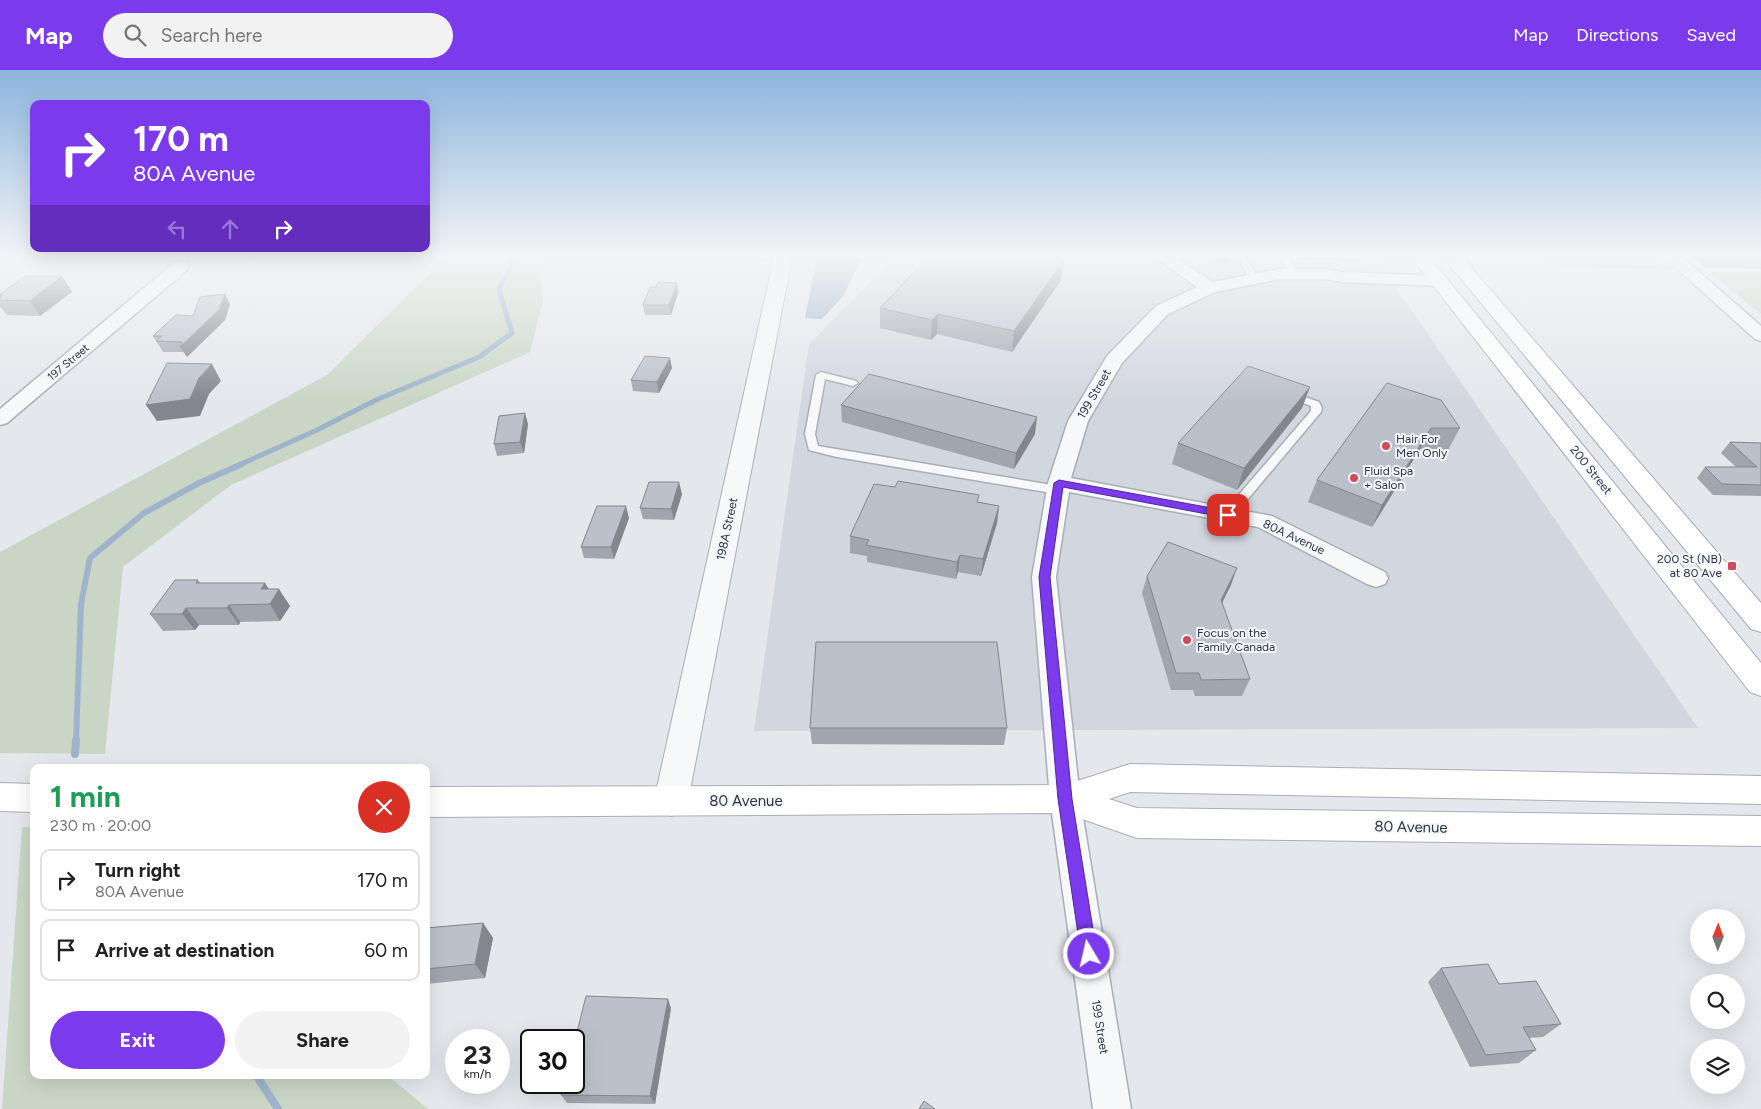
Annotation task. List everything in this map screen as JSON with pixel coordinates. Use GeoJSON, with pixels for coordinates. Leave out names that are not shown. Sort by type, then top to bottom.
{"type":"FeatureCollection","features":[{"type":"Feature","properties":{"kind":"main road","name":"200 Street"},"geometry":{"type":"LineString","coordinates":[[1459,305],[1761,684]]}},
{"type":"Feature","properties":{"kind":"main road"},"geometry":{"type":"LineString","coordinates":[[1493,305],[1761,622]]}},
{"type":"Feature","properties":{"kind":"main road","name":"80 Avenue"},"geometry":{"type":"LineString","coordinates":[[430,802],[1065,799],[1130,778],[1761,790]]}},
{"type":"Feature","properties":{"kind":"main road"},"geometry":{"type":"LineString","coordinates":[[0,797],[30,798]]}},
{"type":"Feature","properties":{"kind":"main road","name":"80 Avenue"},"geometry":{"type":"LineString","coordinates":[[1065,799],[1137,823],[1761,832]]}},
{"type":"Feature","properties":{"kind":"street","name":"197 Street"},"geometry":{"type":"LineString","coordinates":[[0,419],[134,305]]}},
{"type":"Feature","properties":{"kind":"street","name":"198A Street"},"geometry":{"type":"LineString","coordinates":[[671,801],[773,305]]}},
{"type":"Feature","properties":{"kind":"street","name":"199 Street"},"geometry":{"type":"LineString","coordinates":[[1112,1109],[1065,799],[1044,577],[1059,486],[1078,421],[1114,360],[1162,310],[1172,305]]}},
{"type":"Feature","properties":{"kind":"street"},"geometry":{"type":"LineString","coordinates":[[1727,305],[1761,335]]}},
{"type":"Feature","properties":{"kind":"street","name":"80A Avenue"},"geometry":{"type":"LineString","coordinates":[[1059,486],[1264,521],[1376,578]]}},
{"type":"Feature","properties":{"kind":"lane"},"geometry":{"type":"LineString","coordinates":[[853,383],[821,375],[810,434],[813,448],[837,454],[1059,486]]}},
{"type":"Feature","properties":{"kind":"lane"},"geometry":{"type":"LineString","coordinates":[[1228,515],[1316,412],[1315,404],[1278,390]]}},
{"type":"Feature","properties":{"kind":"shaded area"},"geometry":{"type":"Polygon","coordinates":[[[848,305],[1408,305],[1698,728],[754,731],[809,344],[848,305]]]}},
{"type":"Feature","properties":{"kind":"green space"},"geometry":{"type":"Polygon","coordinates":[[[397,305],[542,305],[530,352],[231,485],[123,567],[105,754],[0,753],[0,552],[327,375],[397,305]]]}},
{"type":"Feature","properties":{"kind":"green space"},"geometry":{"type":"Polygon","coordinates":[[[1750,305],[1761,305],[1761,314],[1750,305]]]}},
{"type":"Feature","properties":{"kind":"green space"},"geometry":{"type":"Polygon","coordinates":[[[22,827],[30,827],[30,1079],[392,1079],[428,1109],[2,1109],[22,827]]]}},
{"type":"Feature","properties":{"kind":"water"},"geometry":{"type":"Polygon","coordinates":[[[807,305],[834,305],[822,319],[805,318],[807,305]]]}},
{"type":"Feature","properties":{"kind":"building"},"geometry":{"type":"Polygon","coordinates":[[[197,305],[221,305],[219,310],[180,347],[182,342],[156,341],[162,336],[153,336],[176,315],[193,316],[197,305]]]}},
{"type":"Feature","properties":{"kind":"building"},"geometry":{"type":"Polygon","coordinates":[[[882,305],[1032,305],[1014,331],[938,314],[932,320],[880,308],[882,305]]]}},
{"type":"Feature","properties":{"kind":"building"},"geometry":{"type":"Polygon","coordinates":[[[645,356],[670,358],[657,382],[631,380],[645,356]]]}},
{"type":"Feature","properties":{"kind":"building"},"geometry":{"type":"Polygon","coordinates":[[[167,363],[212,364],[199,378],[190,399],[146,405],[167,363]]]}},
{"type":"Feature","properties":{"kind":"building"},"geometry":{"type":"Polygon","coordinates":[[[1248,366],[1310,387],[1244,468],[1178,443],[1248,366]]]}},
{"type":"Feature","properties":{"kind":"building"},"geometry":{"type":"Polygon","coordinates":[[[869,374],[1037,417],[1016,453],[841,405],[869,374]]]}},
{"type":"Feature","properties":{"kind":"building"},"geometry":{"type":"Polygon","coordinates":[[[1387,383],[1441,400],[1460,428],[1431,428],[1382,505],[1317,480],[1387,383]]]}},
{"type":"Feature","properties":{"kind":"building"},"geometry":{"type":"Polygon","coordinates":[[[525,413],[520,442],[494,444],[499,416],[525,413]]]}},
{"type":"Feature","properties":{"kind":"building"},"geometry":{"type":"Polygon","coordinates":[[[1730,442],[1761,443],[1761,485],[1722,484],[1705,467],[1757,467],[1730,442]]]}},
{"type":"Feature","properties":{"kind":"building"},"geometry":{"type":"Polygon","coordinates":[[[898,481],[979,495],[977,502],[999,506],[983,559],[960,555],[957,562],[866,545],[869,540],[850,536],[874,484],[895,487],[898,481]]]}},
{"type":"Feature","properties":{"kind":"building"},"geometry":{"type":"Polygon","coordinates":[[[649,482],[679,482],[671,509],[640,508],[649,482]]]}},
{"type":"Feature","properties":{"kind":"building"},"geometry":{"type":"Polygon","coordinates":[[[597,506],[626,506],[611,547],[581,547],[597,506]]]}},
{"type":"Feature","properties":{"kind":"building"},"geometry":{"type":"Polygon","coordinates":[[[1168,542],[1237,568],[1221,600],[1250,679],[1201,680],[1199,673],[1176,673],[1147,576],[1168,542]]]}},
{"type":"Feature","properties":{"kind":"building"},"geometry":{"type":"Polygon","coordinates":[[[175,580],[198,580],[196,583],[265,583],[261,589],[279,589],[270,604],[229,605],[227,608],[186,608],[182,614],[150,614],[175,580]]]}},
{"type":"Feature","properties":{"kind":"building"},"geometry":{"type":"Polygon","coordinates":[[[816,642],[997,642],[1007,728],[810,728],[816,642]]]}},
{"type":"Feature","properties":{"kind":"building"},"geometry":{"type":"Polygon","coordinates":[[[483,923],[475,964],[430,969],[430,928],[483,923]]]}},
{"type":"Feature","properties":{"kind":"building"},"geometry":{"type":"Polygon","coordinates":[[[1488,964],[1499,984],[1536,981],[1561,1024],[1523,1027],[1536,1050],[1486,1055],[1441,968],[1488,964]]]}},
{"type":"Feature","properties":{"kind":"building"},"geometry":{"type":"Polygon","coordinates":[[[586,996],[668,999],[650,1096],[561,1095],[585,1094],[585,1029],[578,1029],[586,996]]]}},
{"type":"Feature","properties":{"kind":"building"},"geometry":{"type":"Polygon","coordinates":[[[924,1101],[935,1109],[919,1109],[924,1101]]]}},
{"type":"Feature","properties":{"kind":"waterway"},"geometry":{"type":"LineString","coordinates":[[239,465],[315,431],[376,400],[479,357],[512,333],[504,305]]}},
{"type":"Feature","properties":{"kind":"waterway"},"geometry":{"type":"LineString","coordinates":[[76,741],[81,604],[90,558],[144,513],[199,483],[242,464]]}},
{"type":"Feature","properties":{"kind":"waterway"},"geometry":{"type":"LineString","coordinates":[[75,754],[76,740]]}},
{"type":"Feature","properties":{"kind":"waterway"},"geometry":{"type":"LineString","coordinates":[[259,1079],[278,1109]]}},
{"type":"Feature","properties":{"kind":"place","name":"Hair For Men Only"},"geometry":{"type":"Point","coordinates":[1386,446]}},
{"type":"Feature","properties":{"kind":"place","name":"Fluid Spa + Salon"},"geometry":{"type":"Point","coordinates":[1354,478]}},
{"type":"Feature","properties":{"kind":"place","name":"200 St (NB) at 80 Ave"},"geometry":{"type":"Point","coordinates":[1732,566]}},
{"type":"Feature","properties":{"kind":"place","name":"Focus on the Family Canada"},"geometry":{"type":"Point","coordinates":[1187,640]}},
{"type":"Feature","properties":{"kind":"route"},"geometry":{"type":"LineString","coordinates":[[1089,954],[1065,799],[1044,577],[1059,483],[1228,515]]}}]}
